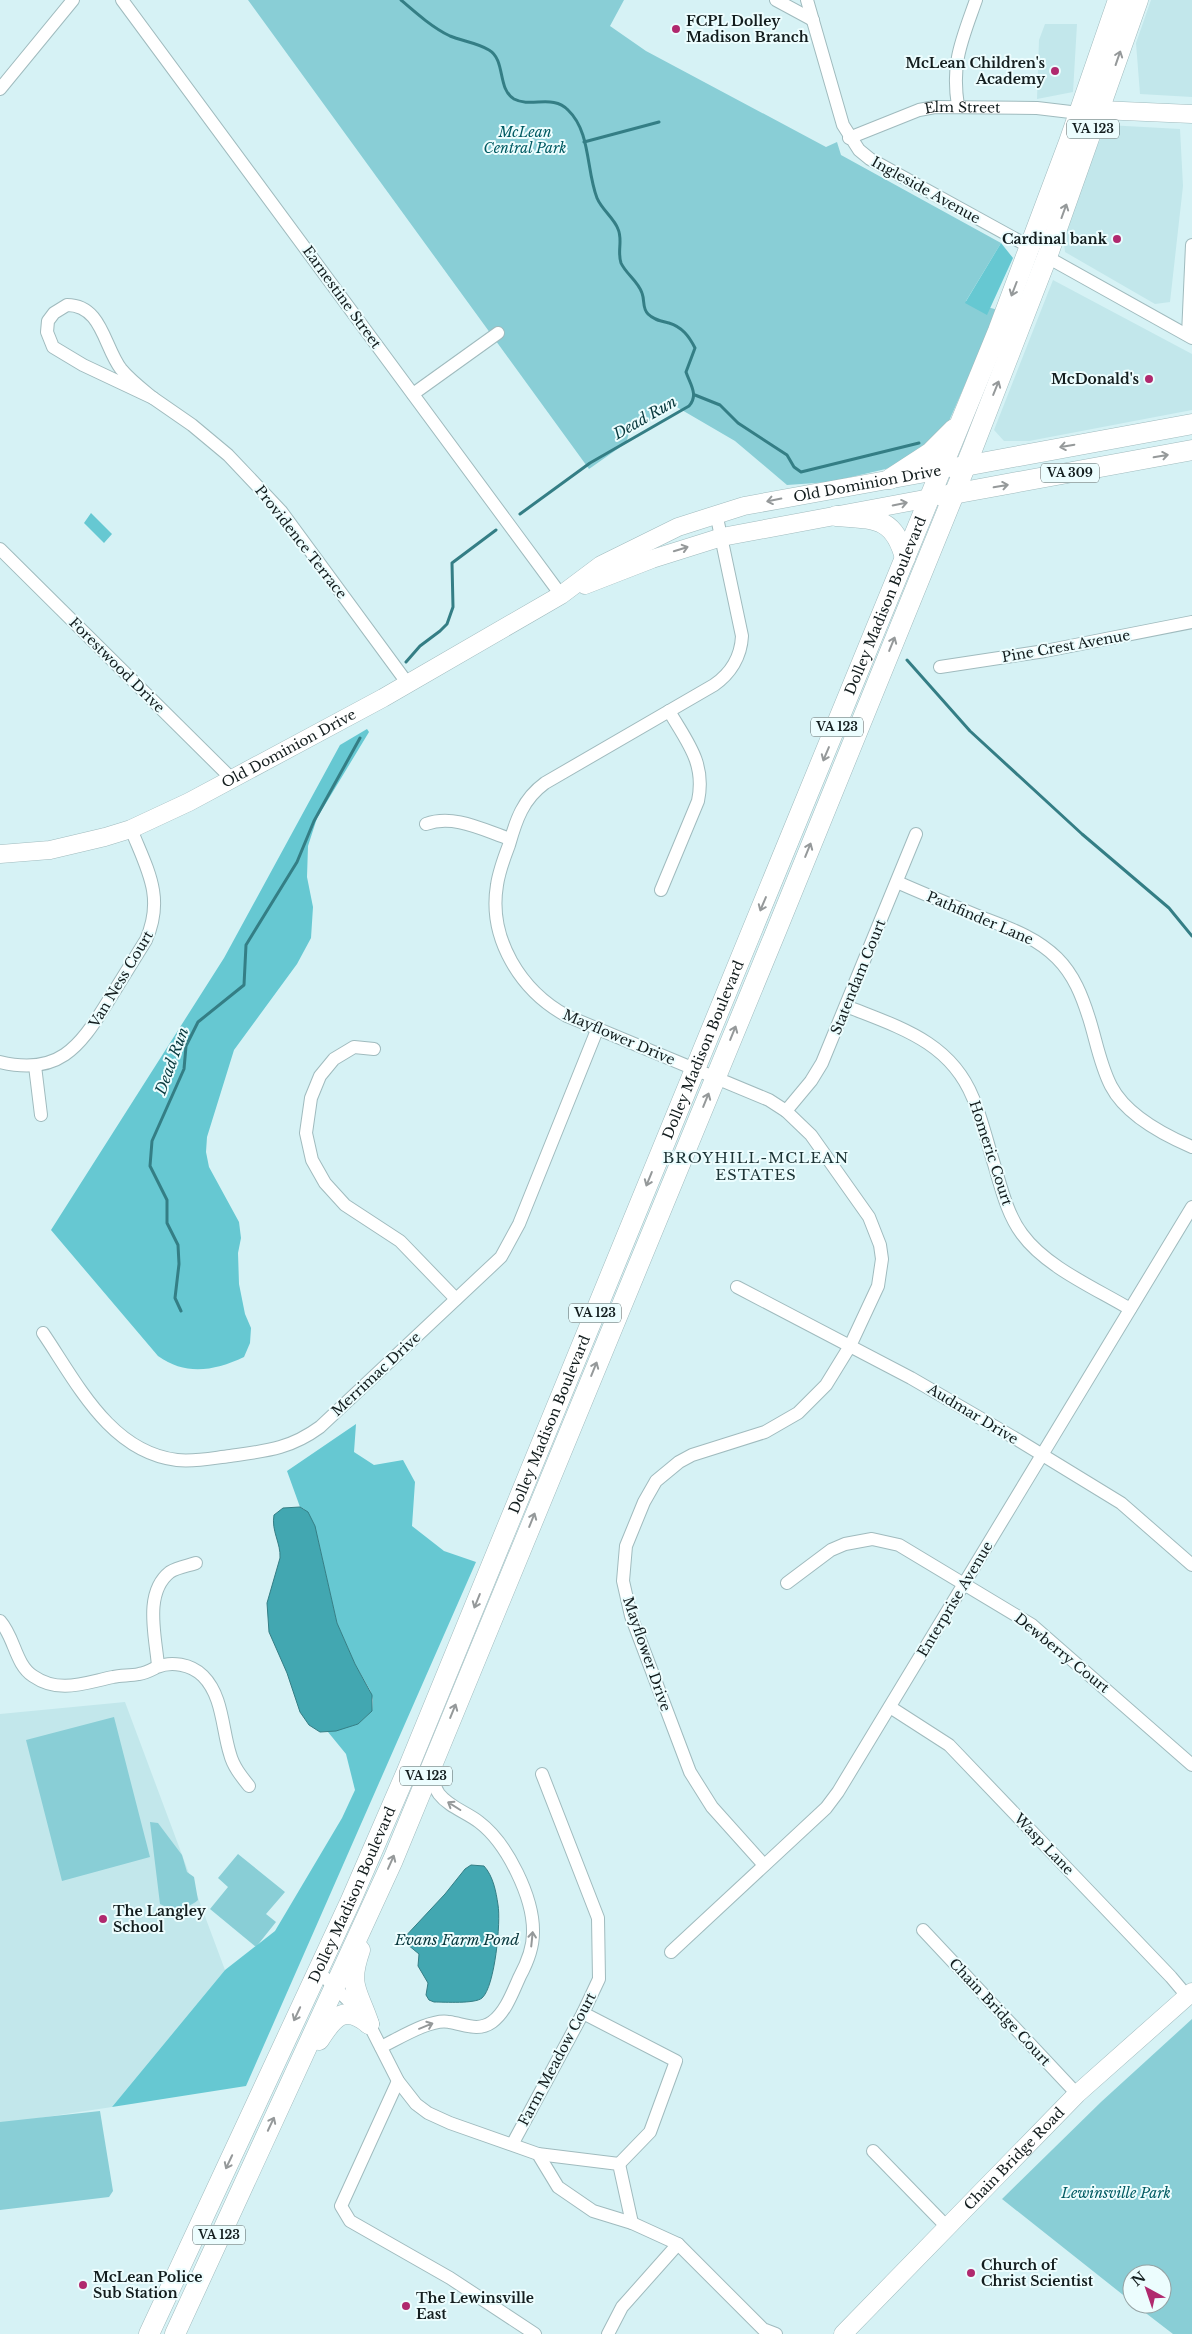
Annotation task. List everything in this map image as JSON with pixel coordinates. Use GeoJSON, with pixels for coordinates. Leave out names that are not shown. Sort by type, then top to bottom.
{"type":"FeatureCollection","features":[{"type":"Feature","properties":{"kind":"main road","name":"Dolley Madison Boulevard"},"geometry":{"type":"LineString","coordinates":[[149,2334],[351,1900],[407,1771],[942,470],[1040,221],[1118,0]]}},
{"type":"Feature","properties":{"kind":"main road","name":"Dolley Madison Boulevard"},"geometry":{"type":"LineString","coordinates":[[175,2334],[382,1883],[715,1078],[983,421],[1047,257],[1138,0]]}},
{"type":"Feature","properties":{"kind":"main road"},"geometry":{"type":"LineString","coordinates":[[1100,110],[1192,114]]}},
{"type":"Feature","properties":{"kind":"main road"},"geometry":{"type":"LineString","coordinates":[[1040,221],[1041,245],[1047,257]]}},
{"type":"Feature","properties":{"kind":"main road"},"geometry":{"type":"LineString","coordinates":[[1030,247],[1033,252],[1034,261],[1030,300]]}},
{"type":"Feature","properties":{"kind":"main road"},"geometry":{"type":"LineString","coordinates":[[890,479],[930,453],[962,420]]}},
{"type":"Feature","properties":{"kind":"main road"},"geometry":{"type":"LineString","coordinates":[[983,421],[989,444],[1004,458]]}},
{"type":"Feature","properties":{"kind":"main road","name":"Old Dominion Drive"},"geometry":{"type":"LineString","coordinates":[[0,854],[50,850],[131,829],[233,780],[408,684],[560,596],[601,565],[678,526],[716,513],[776,499],[1192,424]]}},
{"type":"Feature","properties":{"kind":"main road","name":"Old Dominion Drive"},"geometry":{"type":"LineString","coordinates":[[560,596],[635,565],[722,538],[1192,450]]}},
{"type":"Feature","properties":{"kind":"main road"},"geometry":{"type":"LineString","coordinates":[[836,516],[873,519],[887,524],[900,540],[905,558]]}},
{"type":"Feature","properties":{"kind":"main road"},"geometry":{"type":"LineString","coordinates":[[369,2024],[355,1988],[353,1969],[382,1883]]}},
{"type":"Feature","properties":{"kind":"main road","name":"Chain Bridge Road"},"geometry":{"type":"LineString","coordinates":[[843,2334],[1076,2094],[1189,1994]]}},
{"type":"Feature","properties":{"kind":"main road"},"geometry":{"type":"LineString","coordinates":[[284,2095],[331,2022],[344,2014],[350,2013],[361,2017],[369,2024]]}},
{"type":"Feature","properties":{"kind":"street"},"geometry":{"type":"LineString","coordinates":[[0,89],[73,0]]}},
{"type":"Feature","properties":{"kind":"street","name":"Earnestine Street"},"geometry":{"type":"LineString","coordinates":[[122,0],[560,596]]}},
{"type":"Feature","properties":{"kind":"street"},"geometry":{"type":"LineString","coordinates":[[776,0],[813,20]]}},
{"type":"Feature","properties":{"kind":"street","name":"Ingleside Avenue"},"geometry":{"type":"LineString","coordinates":[[808,0],[838,112],[850,138],[870,159],[1030,247]]}},
{"type":"Feature","properties":{"kind":"street"},"geometry":{"type":"LineString","coordinates":[[958,106],[954,82],[955,69],[960,44],[976,0]]}},
{"type":"Feature","properties":{"kind":"street","name":"Elm Street"},"geometry":{"type":"LineString","coordinates":[[850,138],[919,110],[958,106],[1046,108],[1079,114]]}},
{"type":"Feature","properties":{"kind":"street"},"geometry":{"type":"LineString","coordinates":[[1047,257],[1190,337],[1192,245]]}},
{"type":"Feature","properties":{"kind":"street","name":"Providence Terrace"},"geometry":{"type":"LineString","coordinates":[[153,398],[58,351],[51,343],[47,332],[48,321],[54,313],[67,305],[84,308],[99,326],[122,370],[153,398],[192,425],[228,455],[281,511],[408,684]]}},
{"type":"Feature","properties":{"kind":"street"},"geometry":{"type":"LineString","coordinates":[[413,394],[498,333]]}},
{"type":"Feature","properties":{"kind":"street","name":"Mayflower Drive"},"geometry":{"type":"LineString","coordinates":[[716,513],[741,629],[740,650],[735,663],[720,681],[538,788],[523,806],[498,879],[496,897],[499,928],[508,956],[524,982],[538,997],[557,1011],[597,1030],[770,1100],[786,1111],[810,1135],[853,1193],[869,1217],[880,1245],[882,1259],[878,1286],[850,1346],[826,1385],[798,1413],[765,1432],[692,1455],[666,1471],[656,1481],[644,1502],[626,1546],[623,1564],[626,1598],[631,1616],[690,1772],[712,1807],[764,1865]]}},
{"type":"Feature","properties":{"kind":"street","name":"Forestwood Drive"},"geometry":{"type":"LineString","coordinates":[[0,549],[233,780]]}},
{"type":"Feature","properties":{"kind":"street","name":"Pine Crest Avenue"},"geometry":{"type":"LineString","coordinates":[[940,667],[1045,651],[1192,622]]}},
{"type":"Feature","properties":{"kind":"street"},"geometry":{"type":"LineString","coordinates":[[662,890],[698,801],[701,788],[698,762],[669,712]]}},
{"type":"Feature","properties":{"kind":"street"},"geometry":{"type":"LineString","coordinates":[[426,824],[446,820],[456,821],[510,840]]}},
{"type":"Feature","properties":{"kind":"street","name":"Van Ness Court"},"geometry":{"type":"LineString","coordinates":[[0,1062],[17,1066],[34,1066],[62,1057],[84,1040],[141,949],[152,927],[155,906],[154,884],[131,829]]}},
{"type":"Feature","properties":{"kind":"street","name":"Statendam Court"},"geometry":{"type":"LineString","coordinates":[[786,1111],[811,1081],[822,1063],[916,834]]}},
{"type":"Feature","properties":{"kind":"street","name":"Pathfinder Lane"},"geometry":{"type":"LineString","coordinates":[[897,882],[1022,934],[1046,948],[1057,958],[1071,976],[1082,997],[1105,1071],[1116,1096],[1150,1124],[1192,1147]]}},
{"type":"Feature","properties":{"kind":"street","name":"Homeric Court"},"geometry":{"type":"LineString","coordinates":[[846,1006],[915,1034],[944,1055],[966,1083],[974,1099],[1006,1202],[1021,1233],[1047,1259],[1130,1309]]}},
{"type":"Feature","properties":{"kind":"street","name":"Merrimac Drive"},"geometry":{"type":"LineString","coordinates":[[43,1333],[103,1419],[115,1432],[146,1451],[177,1460],[195,1460],[272,1451],[306,1437],[320,1427],[501,1257],[508,1246],[597,1030]]}},
{"type":"Feature","properties":{"kind":"street"},"geometry":{"type":"LineString","coordinates":[[374,1049],[354,1047],[334,1059],[320,1076],[311,1098],[306,1133],[312,1160],[325,1183],[345,1205],[400,1241],[456,1299]]}},
{"type":"Feature","properties":{"kind":"street"},"geometry":{"type":"LineString","coordinates":[[34,1066],[41,1115]]}},
{"type":"Feature","properties":{"kind":"street","name":"Enterprise Avenue"},"geometry":{"type":"LineString","coordinates":[[671,1952],[826,1808],[838,1792],[1192,1207]]}},
{"type":"Feature","properties":{"kind":"street","name":"Audmar Drive"},"geometry":{"type":"LineString","coordinates":[[737,1287],[912,1378],[1121,1503],[1192,1565]]}},
{"type":"Feature","properties":{"kind":"street","name":"Dewberry Court"},"geometry":{"type":"LineString","coordinates":[[787,1583],[831,1550],[858,1540],[872,1539],[899,1545],[1032,1625],[1192,1765]]}},
{"type":"Feature","properties":{"kind":"street"},"geometry":{"type":"LineString","coordinates":[[158,1666],[154,1608],[158,1589],[170,1572],[179,1567],[196,1564]]}},
{"type":"Feature","properties":{"kind":"street"},"geometry":{"type":"LineString","coordinates":[[0,1622],[8,1631],[23,1666],[37,1679],[55,1687],[66,1688],[123,1675],[138,1674],[158,1666],[178,1664],[188,1666],[204,1677],[221,1712],[232,1760],[249,1786]]}},
{"type":"Feature","properties":{"kind":"street","name":"Wasp Lane"},"geometry":{"type":"LineString","coordinates":[[890,1707],[949,1745],[1189,1994]]}},
{"type":"Feature","properties":{"kind":"street"},"geometry":{"type":"LineString","coordinates":[[381,2047],[440,2022],[470,2027],[482,2027],[492,2022],[501,2013],[528,1962],[532,1946],[533,1932],[530,1912],[506,1852],[493,1835],[479,1822],[444,1800],[437,1792],[435,1784],[438,1749]]}},
{"type":"Feature","properties":{"kind":"street","name":"Farm Meadow Court"},"geometry":{"type":"LineString","coordinates":[[512,2144],[583,2013],[599,1979],[598,1918],[542,1774]]}},
{"type":"Feature","properties":{"kind":"street","name":"Chain Bridge Court"},"geometry":{"type":"LineString","coordinates":[[923,1930],[1076,2094]]}},
{"type":"Feature","properties":{"kind":"street"},"geometry":{"type":"LineString","coordinates":[[317,1970],[334,1985],[369,2024],[406,2094],[428,2113],[450,2123],[538,2154],[619,2164]]}},
{"type":"Feature","properties":{"kind":"street"},"geometry":{"type":"LineString","coordinates":[[583,2013],[676,2061],[650,2132],[619,2164]]}},
{"type":"Feature","properties":{"kind":"street"},"geometry":{"type":"LineString","coordinates":[[398,2081],[341,2206],[350,2221],[450,2278],[535,2334]]}},
{"type":"Feature","properties":{"kind":"street"},"geometry":{"type":"LineString","coordinates":[[873,2151],[947,2227]]}},
{"type":"Feature","properties":{"kind":"street"},"geometry":{"type":"LineString","coordinates":[[538,2154],[558,2187],[593,2211],[632,2223],[678,2244],[763,2332],[776,2334]]}},
{"type":"Feature","properties":{"kind":"street"},"geometry":{"type":"LineString","coordinates":[[619,2164],[632,2223]]}},
{"type":"Feature","properties":{"kind":"street"},"geometry":{"type":"LineString","coordinates":[[608,2334],[622,2307],[678,2244]]}},
{"type":"Feature","properties":{"kind":"shaded area"},"geometry":{"type":"Polygon","coordinates":[[[1151,0],[1192,0],[1192,97],[1140,94],[1136,43],[1151,0]]]}},
{"type":"Feature","properties":{"kind":"shaded area"},"geometry":{"type":"Polygon","coordinates":[[[1045,24],[1077,24],[1073,92],[1037,99],[1039,40],[1045,24]]]}},
{"type":"Feature","properties":{"kind":"shaded area"},"geometry":{"type":"Polygon","coordinates":[[[1107,125],[1180,129],[1183,186],[1170,302],[1155,304],[1065,252],[1063,236],[1074,196],[1107,125]]]}},
{"type":"Feature","properties":{"kind":"shaded area"},"geometry":{"type":"Polygon","coordinates":[[[1001,243],[1013,258],[987,315],[965,303],[1001,243]]]}},
{"type":"Feature","properties":{"kind":"shaded area"},"geometry":{"type":"Polygon","coordinates":[[[1053,280],[1192,354],[1192,410],[1029,441],[1004,441],[994,430],[1053,280]]]}},
{"type":"Feature","properties":{"kind":"shaded area"},"geometry":{"type":"Polygon","coordinates":[[[91,513],[112,534],[104,543],[84,523],[91,513]]]}},
{"type":"Feature","properties":{"kind":"shaded area"},"geometry":{"type":"Polygon","coordinates":[[[367,729],[369,732],[317,818],[308,846],[307,877],[313,907],[311,938],[297,964],[234,1050],[207,1137],[206,1152],[209,1167],[239,1222],[241,1238],[238,1253],[239,1284],[245,1314],[251,1328],[250,1343],[244,1357],[222,1366],[200,1369],[179,1367],[158,1356],[51,1230],[224,958],[340,745],[367,729]]]}},
{"type":"Feature","properties":{"kind":"shaded area"},"geometry":{"type":"Polygon","coordinates":[[[356,1424],[354,1452],[374,1465],[403,1460],[415,1482],[412,1526],[444,1551],[476,1562],[246,2086],[112,2107],[225,1970],[275,1931],[342,1818],[355,1790],[346,1754],[328,1732],[358,1724],[372,1711],[373,1700],[370,1690],[355,1664],[337,1623],[318,1539],[304,1509],[300,1507],[287,1471],[356,1424]]]}},
{"type":"Feature","properties":{"kind":"shaded area","name":"The Langley School"},"geometry":{"type":"Polygon","coordinates":[[[125,1702],[225,1970],[112,2107],[0,2124],[0,1714],[125,1702]]]}},
{"type":"Feature","properties":{"kind":"green space","name":"McLean Central Park"},"geometry":{"type":"Polygon","coordinates":[[[248,0],[624,0],[610,26],[646,51],[826,147],[837,142],[841,155],[1001,243],[966,301],[998,310],[949,421],[931,448],[890,468],[830,482],[787,485],[735,441],[675,406],[666,413],[630,430],[626,443],[589,469],[248,0]]]}},
{"type":"Feature","properties":{"kind":"green space"},"geometry":{"type":"Polygon","coordinates":[[[114,1717],[150,1857],[62,1881],[26,1740],[114,1717]]]}},
{"type":"Feature","properties":{"kind":"green space"},"geometry":{"type":"Polygon","coordinates":[[[150,1822],[158,1823],[182,1855],[187,1872],[194,1877],[198,1900],[194,1903],[180,1908],[170,1908],[160,1904],[150,1822]]]}},
{"type":"Feature","properties":{"kind":"green space"},"geometry":{"type":"Polygon","coordinates":[[[238,1854],[285,1892],[266,1914],[276,1922],[256,1947],[210,1909],[228,1887],[218,1878],[238,1854]]]}},
{"type":"Feature","properties":{"kind":"green space","name":"Lewinsville Park"},"geometry":{"type":"Polygon","coordinates":[[[1192,2019],[1192,2334],[1173,2334],[1147,2314],[1172,2314],[1172,2264],[1122,2264],[1122,2294],[1002,2199],[1101,2102],[1192,2019]]]}},
{"type":"Feature","properties":{"kind":"green space"},"geometry":{"type":"Polygon","coordinates":[[[100,2111],[113,2191],[109,2197],[0,2210],[0,2122],[100,2111]]]}},
{"type":"Feature","properties":{"kind":"water"},"geometry":{"type":"Polygon","coordinates":[[[300,1507],[308,1512],[315,1526],[337,1623],[355,1664],[372,1695],[372,1711],[358,1724],[336,1731],[320,1732],[309,1725],[300,1712],[287,1673],[269,1632],[267,1603],[280,1558],[273,1521],[274,1515],[283,1508],[300,1507]]]}},
{"type":"Feature","properties":{"kind":"water","name":"Evans Farm Pond"},"geometry":{"type":"Polygon","coordinates":[[[471,1865],[484,1866],[494,1884],[499,1913],[494,1968],[487,1992],[482,1998],[473,2001],[434,2002],[429,2000],[426,1995],[428,1983],[418,1966],[419,1954],[402,1940],[445,1894],[465,1869],[471,1865]]]}},
{"type":"Feature","properties":{"kind":"waterway","name":"Dead Run"},"geometry":{"type":"LineString","coordinates":[[401,0],[444,33],[489,50],[498,60],[505,89],[514,99],[528,102],[556,103],[568,110],[581,129],[597,198],[618,229],[621,263],[640,289],[646,312],[655,319],[674,325],[681,330],[688,336],[695,348],[686,372],[694,394],[689,406],[590,463],[520,514]]}},
{"type":"Feature","properties":{"kind":"waterway"},"geometry":{"type":"LineString","coordinates":[[584,142],[659,122]]}},
{"type":"Feature","properties":{"kind":"waterway"},"geometry":{"type":"LineString","coordinates":[[695,395],[720,405],[738,423],[787,455],[794,467],[801,472],[919,443]]}},
{"type":"Feature","properties":{"kind":"waterway","name":"Dead Run"},"geometry":{"type":"LineString","coordinates":[[406,662],[420,646],[447,624],[453,607],[452,563],[496,530]]}},
{"type":"Feature","properties":{"kind":"waterway"},"geometry":{"type":"LineString","coordinates":[[907,660],[970,731],[1082,834],[1169,908],[1192,936]]}},
{"type":"Feature","properties":{"kind":"waterway","name":"Dead Run"},"geometry":{"type":"LineString","coordinates":[[181,1311],[175,1298],[179,1264],[178,1245],[167,1223],[167,1200],[150,1166],[152,1141],[184,1069],[186,1046],[198,1022],[244,985],[246,945],[297,862],[314,821],[360,738]]}},
{"type":"Feature","properties":{"kind":"place","name":"FCPL Dolley Madison Branch"},"geometry":{"type":"Point","coordinates":[676,29]}},
{"type":"Feature","properties":{"kind":"place","name":"McLean Children's Academy"},"geometry":{"type":"Point","coordinates":[1055,71]}},
{"type":"Feature","properties":{"kind":"place","name":"Cardinal bank"},"geometry":{"type":"Point","coordinates":[1117,239]}},
{"type":"Feature","properties":{"kind":"place","name":"McDonald's"},"geometry":{"type":"Point","coordinates":[1149,379]}},
{"type":"Feature","properties":{"kind":"place","name":"The Langley School"},"geometry":{"type":"Point","coordinates":[103,1919]}},
{"type":"Feature","properties":{"kind":"place","name":"Church of Christ Scientist"},"geometry":{"type":"Point","coordinates":[971,2273]}},
{"type":"Feature","properties":{"kind":"place","name":"McLean Police Sub Station"},"geometry":{"type":"Point","coordinates":[83,2285]}},
{"type":"Feature","properties":{"kind":"place","name":"The Lewinsville East"},"geometry":{"type":"Point","coordinates":[406,2306]}},
{"type":"Feature","properties":{"kind":"district","name":"BROYHILL-MCLEAN ESTATES"},"geometry":{"type":"Point","coordinates":[756,1166]}}]}
